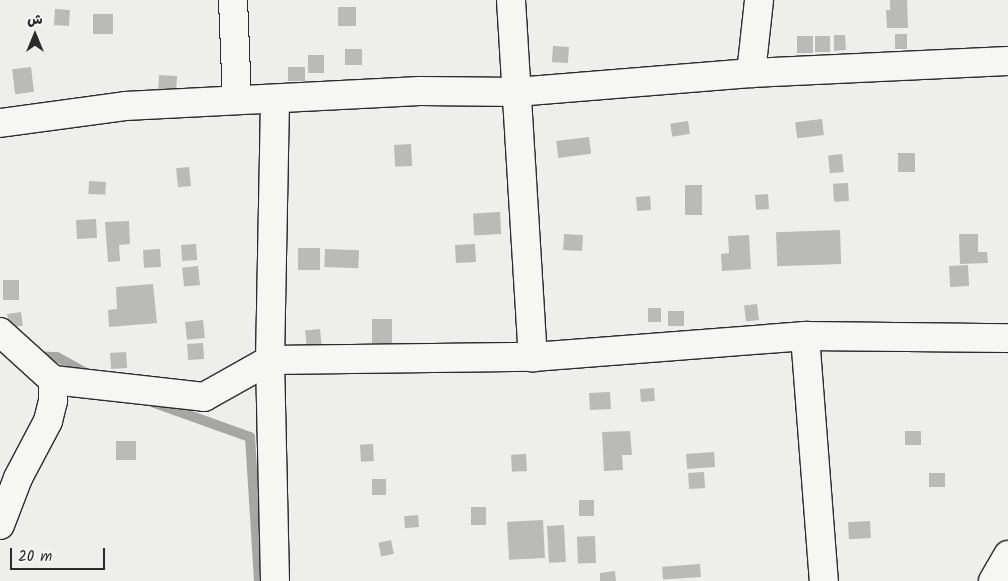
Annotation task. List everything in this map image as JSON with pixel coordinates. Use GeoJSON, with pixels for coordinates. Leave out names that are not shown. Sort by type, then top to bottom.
{"type":"FeatureCollection","features":[{"type":"Feature","properties":{"kind":"street"},"geometry":{"type":"LineString","coordinates":[[233,0],[237,100]]}},
{"type":"Feature","properties":{"kind":"street"},"geometry":{"type":"LineString","coordinates":[[511,0],[532,357]]}},
{"type":"Feature","properties":{"kind":"street"},"geometry":{"type":"LineString","coordinates":[[751,73],[759,0]]}},
{"type":"Feature","properties":{"kind":"street"},"geometry":{"type":"LineString","coordinates":[[0,123],[125,106],[237,100],[275,101],[420,91],[516,92],[751,73],[1008,61]]}},
{"type":"Feature","properties":{"kind":"street"},"geometry":{"type":"LineString","coordinates":[[275,101],[270,360],[275,581]]}},
{"type":"Feature","properties":{"kind":"street"},"geometry":{"type":"LineString","coordinates":[[0,332],[53,380],[204,396],[270,360],[532,357],[805,336],[1008,338]]}},
{"type":"Feature","properties":{"kind":"street"},"geometry":{"type":"LineString","coordinates":[[805,336],[824,581]]}},
{"type":"Feature","properties":{"kind":"street"},"geometry":{"type":"LineString","coordinates":[[0,524],[18,478],[48,421],[53,401],[53,380]]}},
{"type":"Feature","properties":{"kind":"street"},"geometry":{"type":"LineString","coordinates":[[993,581],[1008,555]]}},
{"type":"Feature","properties":{"kind":"building"},"geometry":{"type":"Polygon","coordinates":[[[890,0],[907,0],[908,28],[887,28],[886,10],[890,10],[890,0]]]}},
{"type":"Feature","properties":{"kind":"building"},"geometry":{"type":"Polygon","coordinates":[[[338,7],[356,7],[356,26],[338,26],[338,7]]]}},
{"type":"Feature","properties":{"kind":"building"},"geometry":{"type":"Polygon","coordinates":[[[55,9],[70,10],[69,26],[54,25],[55,9]]]}},
{"type":"Feature","properties":{"kind":"building"},"geometry":{"type":"Polygon","coordinates":[[[93,14],[113,14],[113,34],[93,34],[93,14]]]}},
{"type":"Feature","properties":{"kind":"building"},"geometry":{"type":"Polygon","coordinates":[[[895,34],[907,34],[907,49],[895,49],[895,34]]]}},
{"type":"Feature","properties":{"kind":"building"},"geometry":{"type":"Polygon","coordinates":[[[834,35],[845,35],[846,50],[834,51],[834,35]]]}},
{"type":"Feature","properties":{"kind":"building"},"geometry":{"type":"Polygon","coordinates":[[[797,36],[813,36],[813,53],[797,53],[797,36]]]}},
{"type":"Feature","properties":{"kind":"building"},"geometry":{"type":"Polygon","coordinates":[[[815,36],[830,36],[830,52],[815,52],[815,36]]]}},
{"type":"Feature","properties":{"kind":"building"},"geometry":{"type":"Polygon","coordinates":[[[553,46],[569,47],[568,63],[552,62],[553,46]]]}},
{"type":"Feature","properties":{"kind":"building"},"geometry":{"type":"Polygon","coordinates":[[[345,49],[362,49],[362,65],[345,65],[345,49]]]}},
{"type":"Feature","properties":{"kind":"building"},"geometry":{"type":"Polygon","coordinates":[[[308,55],[324,55],[324,73],[308,73],[308,55]]]}},
{"type":"Feature","properties":{"kind":"building"},"geometry":{"type":"Polygon","coordinates":[[[31,67],[34,92],[15,94],[12,69],[31,67]]]}},
{"type":"Feature","properties":{"kind":"building"},"geometry":{"type":"Polygon","coordinates":[[[288,67],[305,67],[305,81],[288,81],[288,67]]]}},
{"type":"Feature","properties":{"kind":"building"},"geometry":{"type":"Polygon","coordinates":[[[159,75],[177,76],[176,93],[158,92],[159,75]]]}},
{"type":"Feature","properties":{"kind":"building"},"geometry":{"type":"Polygon","coordinates":[[[822,119],[824,135],[797,138],[795,122],[822,119]]]}},
{"type":"Feature","properties":{"kind":"building"},"geometry":{"type":"Polygon","coordinates":[[[688,121],[690,134],[672,137],[670,124],[688,121]]]}},
{"type":"Feature","properties":{"kind":"building"},"geometry":{"type":"Polygon","coordinates":[[[589,137],[591,154],[558,158],[556,141],[589,137]]]}},
{"type":"Feature","properties":{"kind":"building"},"geometry":{"type":"Polygon","coordinates":[[[411,144],[412,166],[395,167],[394,145],[411,144]]]}},
{"type":"Feature","properties":{"kind":"building"},"geometry":{"type":"Polygon","coordinates":[[[898,153],[915,153],[915,172],[898,172],[898,153]]]}},
{"type":"Feature","properties":{"kind":"building"},"geometry":{"type":"Polygon","coordinates":[[[842,154],[844,172],[830,173],[828,155],[842,154]]]}},
{"type":"Feature","properties":{"kind":"building"},"geometry":{"type":"Polygon","coordinates":[[[189,167],[191,186],[178,187],[176,168],[189,167]]]}},
{"type":"Feature","properties":{"kind":"building"},"geometry":{"type":"Polygon","coordinates":[[[89,181],[106,182],[105,195],[88,194],[89,181]]]}},
{"type":"Feature","properties":{"kind":"building"},"geometry":{"type":"Polygon","coordinates":[[[848,183],[849,201],[834,202],[833,184],[848,183]]]}},
{"type":"Feature","properties":{"kind":"building"},"geometry":{"type":"Polygon","coordinates":[[[685,185],[702,185],[702,215],[685,215],[685,185]]]}},
{"type":"Feature","properties":{"kind":"building"},"geometry":{"type":"Polygon","coordinates":[[[768,194],[769,209],[756,210],[755,195],[768,194]]]}},
{"type":"Feature","properties":{"kind":"building"},"geometry":{"type":"Polygon","coordinates":[[[650,196],[651,210],[637,211],[636,197],[650,196]]]}},
{"type":"Feature","properties":{"kind":"building"},"geometry":{"type":"Polygon","coordinates":[[[500,212],[501,234],[474,235],[473,213],[500,212]]]}},
{"type":"Feature","properties":{"kind":"building"},"geometry":{"type":"Polygon","coordinates":[[[96,219],[97,238],[77,239],[76,220],[96,219]]]}},
{"type":"Feature","properties":{"kind":"building"},"geometry":{"type":"Polygon","coordinates":[[[129,221],[130,244],[119,245],[120,261],[108,262],[105,222],[129,221]]]}},
{"type":"Feature","properties":{"kind":"building"},"geometry":{"type":"Polygon","coordinates":[[[840,230],[841,264],[777,266],[776,232],[840,230]]]}},
{"type":"Feature","properties":{"kind":"building"},"geometry":{"type":"Polygon","coordinates":[[[564,234],[583,235],[582,251],[563,250],[564,234]]]}},
{"type":"Feature","properties":{"kind":"building"},"geometry":{"type":"Polygon","coordinates":[[[959,234],[978,234],[978,252],[987,252],[988,263],[960,264],[959,234]]]}},
{"type":"Feature","properties":{"kind":"building"},"geometry":{"type":"Polygon","coordinates":[[[749,235],[751,269],[722,271],[721,254],[729,253],[728,236],[749,235]]]}},
{"type":"Feature","properties":{"kind":"building"},"geometry":{"type":"Polygon","coordinates":[[[196,244],[197,260],[182,261],[181,245],[196,244]]]}},
{"type":"Feature","properties":{"kind":"building"},"geometry":{"type":"Polygon","coordinates":[[[475,244],[476,262],[456,263],[455,245],[475,244]]]}},
{"type":"Feature","properties":{"kind":"building"},"geometry":{"type":"Polygon","coordinates":[[[298,248],[320,248],[320,270],[298,270],[298,248]]]}},
{"type":"Feature","properties":{"kind":"building"},"geometry":{"type":"Polygon","coordinates":[[[160,249],[161,267],[144,268],[143,250],[160,249]]]}},
{"type":"Feature","properties":{"kind":"building"},"geometry":{"type":"Polygon","coordinates":[[[325,249],[359,250],[358,268],[324,267],[325,249]]]}},
{"type":"Feature","properties":{"kind":"building"},"geometry":{"type":"Polygon","coordinates":[[[968,265],[969,286],[950,287],[949,266],[968,265]]]}},
{"type":"Feature","properties":{"kind":"building"},"geometry":{"type":"Polygon","coordinates":[[[198,266],[200,285],[184,287],[182,268],[198,266]]]}},
{"type":"Feature","properties":{"kind":"building"},"geometry":{"type":"Polygon","coordinates":[[[3,280],[19,280],[19,300],[3,300],[3,280]]]}},
{"type":"Feature","properties":{"kind":"building"},"geometry":{"type":"Polygon","coordinates":[[[153,284],[157,323],[109,327],[108,310],[117,309],[116,287],[153,284]]]}},
{"type":"Feature","properties":{"kind":"building"},"geometry":{"type":"Polygon","coordinates":[[[757,304],[759,320],[746,321],[744,306],[757,304]]]}},
{"type":"Feature","properties":{"kind":"building"},"geometry":{"type":"Polygon","coordinates":[[[648,308],[661,308],[661,322],[648,322],[648,308]]]}},
{"type":"Feature","properties":{"kind":"building"},"geometry":{"type":"Polygon","coordinates":[[[668,311],[684,311],[684,326],[668,326],[668,311]]]}},
{"type":"Feature","properties":{"kind":"building"},"geometry":{"type":"Polygon","coordinates":[[[21,312],[23,326],[9,328],[7,314],[21,312]]]}},
{"type":"Feature","properties":{"kind":"building"},"geometry":{"type":"Polygon","coordinates":[[[372,319],[392,319],[392,343],[372,343],[372,319]]]}},
{"type":"Feature","properties":{"kind":"building"},"geometry":{"type":"Polygon","coordinates":[[[203,320],[205,338],[187,340],[185,322],[203,320]]]}},
{"type":"Feature","properties":{"kind":"building"},"geometry":{"type":"Polygon","coordinates":[[[320,329],[322,348],[307,349],[305,331],[320,329]]]}},
{"type":"Feature","properties":{"kind":"building"},"geometry":{"type":"Polygon","coordinates":[[[203,343],[204,359],[188,360],[187,344],[203,343]]]}},
{"type":"Feature","properties":{"kind":"building"},"geometry":{"type":"Polygon","coordinates":[[[126,352],[127,368],[111,369],[110,353],[126,352]]]}},
{"type":"Feature","properties":{"kind":"building"},"geometry":{"type":"Polygon","coordinates":[[[654,388],[655,401],[641,402],[640,389],[654,388]]]}},
{"type":"Feature","properties":{"kind":"building"},"geometry":{"type":"Polygon","coordinates":[[[610,392],[611,409],[590,410],[589,393],[610,392]]]}},
{"type":"Feature","properties":{"kind":"building"},"geometry":{"type":"Polygon","coordinates":[[[630,431],[632,455],[622,455],[623,470],[604,471],[602,432],[630,431]]]}},
{"type":"Feature","properties":{"kind":"building"},"geometry":{"type":"Polygon","coordinates":[[[905,431],[921,431],[921,445],[905,445],[905,431]]]}},
{"type":"Feature","properties":{"kind":"building"},"geometry":{"type":"Polygon","coordinates":[[[116,441],[136,441],[136,460],[116,460],[116,441]]]}},
{"type":"Feature","properties":{"kind":"building"},"geometry":{"type":"Polygon","coordinates":[[[373,444],[374,461],[361,462],[360,445],[373,444]]]}},
{"type":"Feature","properties":{"kind":"building"},"geometry":{"type":"Polygon","coordinates":[[[714,452],[715,467],[687,469],[686,454],[714,452]]]}},
{"type":"Feature","properties":{"kind":"building"},"geometry":{"type":"Polygon","coordinates":[[[526,454],[527,471],[512,472],[511,455],[526,454]]]}},
{"type":"Feature","properties":{"kind":"building"},"geometry":{"type":"Polygon","coordinates":[[[704,472],[705,488],[689,489],[688,473],[704,472]]]}},
{"type":"Feature","properties":{"kind":"building"},"geometry":{"type":"Polygon","coordinates":[[[929,473],[945,473],[945,487],[929,487],[929,473]]]}},
{"type":"Feature","properties":{"kind":"building"},"geometry":{"type":"Polygon","coordinates":[[[372,479],[386,479],[386,495],[372,495],[372,479]]]}},
{"type":"Feature","properties":{"kind":"building"},"geometry":{"type":"Polygon","coordinates":[[[579,500],[594,500],[594,516],[579,516],[579,500]]]}},
{"type":"Feature","properties":{"kind":"building"},"geometry":{"type":"Polygon","coordinates":[[[471,507],[486,507],[486,525],[471,525],[471,507]]]}},
{"type":"Feature","properties":{"kind":"building"},"geometry":{"type":"Polygon","coordinates":[[[418,515],[419,527],[405,528],[404,516],[418,515]]]}},
{"type":"Feature","properties":{"kind":"building"},"geometry":{"type":"Polygon","coordinates":[[[543,520],[545,558],[509,560],[507,522],[543,520]]]}},
{"type":"Feature","properties":{"kind":"building"},"geometry":{"type":"Polygon","coordinates":[[[870,521],[871,538],[849,539],[848,522],[870,521]]]}},
{"type":"Feature","properties":{"kind":"building"},"geometry":{"type":"Polygon","coordinates":[[[564,525],[566,562],[549,563],[547,526],[564,525]]]}},
{"type":"Feature","properties":{"kind":"building"},"geometry":{"type":"Polygon","coordinates":[[[595,536],[596,563],[578,564],[577,537],[595,536]]]}},
{"type":"Feature","properties":{"kind":"building"},"geometry":{"type":"Polygon","coordinates":[[[391,540],[394,554],[381,556],[378,543],[391,540]]]}},
{"type":"Feature","properties":{"kind":"building"},"geometry":{"type":"Polygon","coordinates":[[[700,564],[701,577],[663,580],[662,567],[700,564]]]}},
{"type":"Feature","properties":{"kind":"building"},"geometry":{"type":"Polygon","coordinates":[[[615,571],[616,581],[600,581],[600,573],[615,571]]]}},
{"type":"Feature","properties":{"kind":"waterway"},"geometry":{"type":"LineString","coordinates":[[35,356],[57,357],[91,376]]}},
{"type":"Feature","properties":{"kind":"waterway"},"geometry":{"type":"LineString","coordinates":[[152,402],[250,437],[259,581]]}}]}
